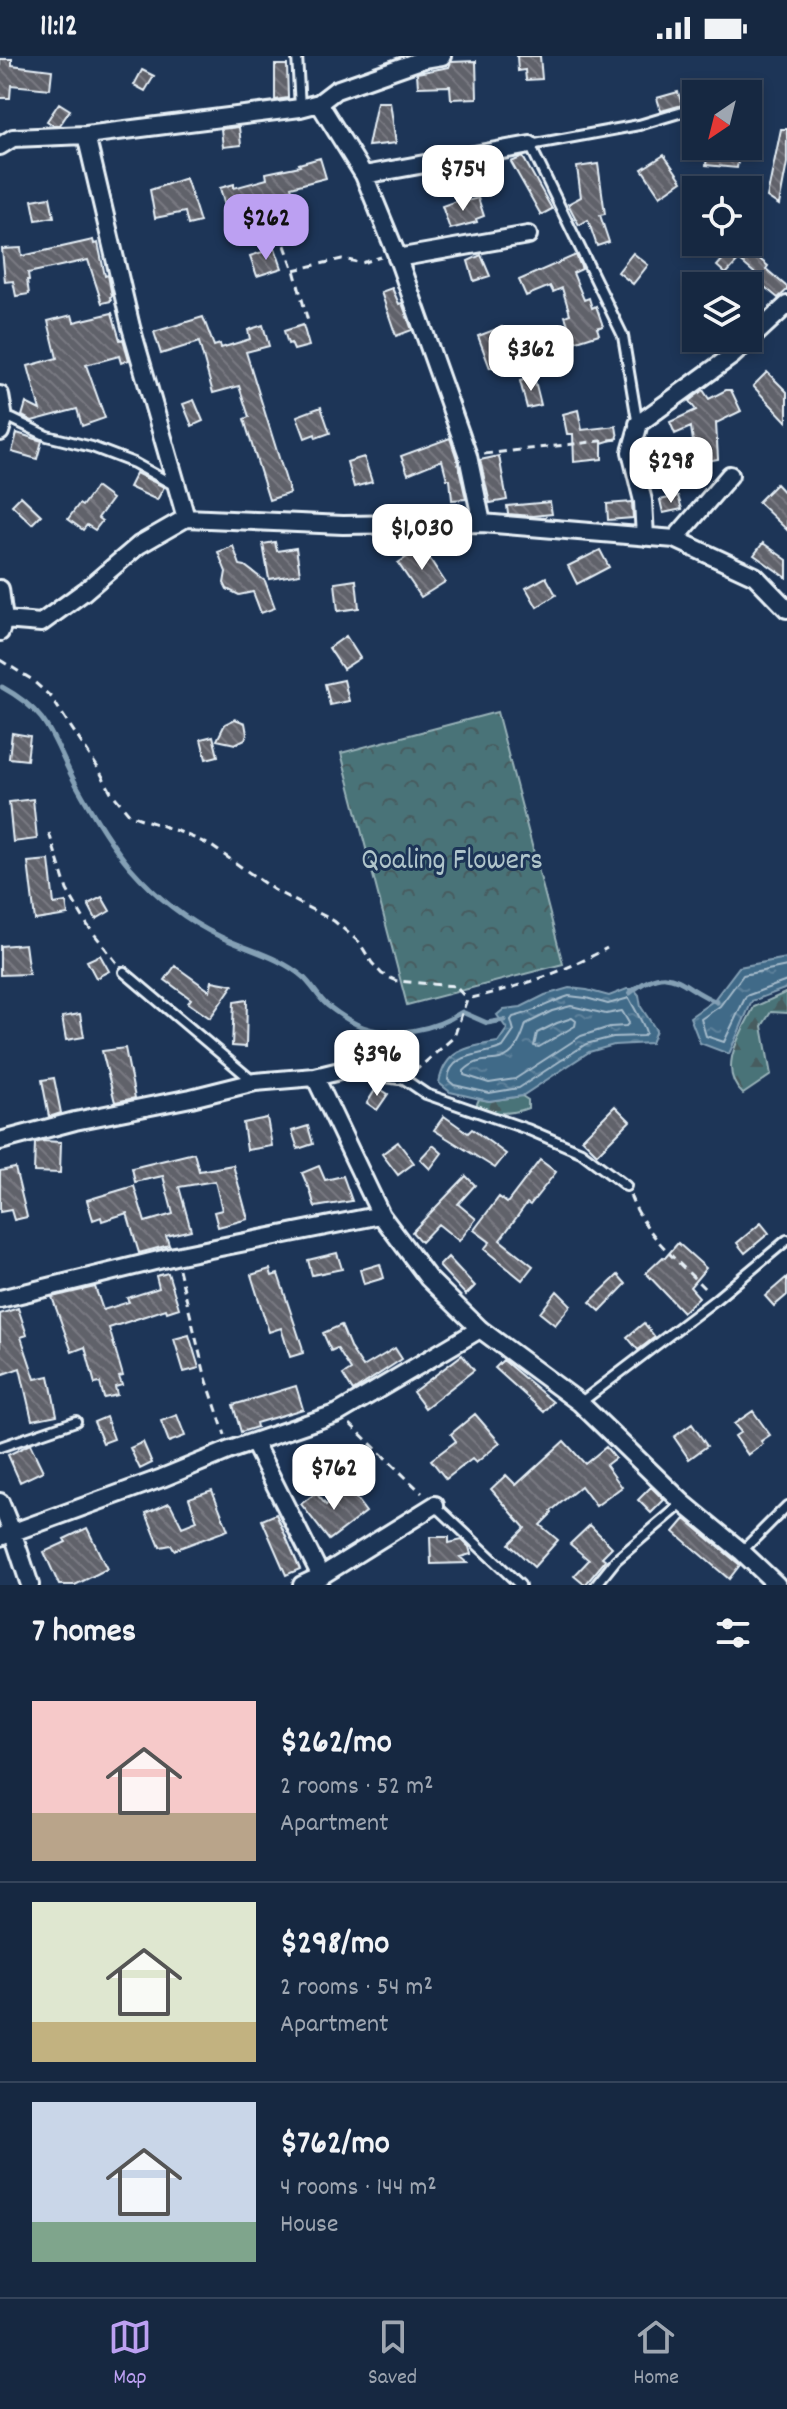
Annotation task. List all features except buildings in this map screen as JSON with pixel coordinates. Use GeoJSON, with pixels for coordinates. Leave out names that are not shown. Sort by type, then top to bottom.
{"type":"FeatureCollection","features":[{"type":"Feature","properties":{"kind":"street"},"geometry":{"type":"LineString","coordinates":[[0,146],[13,138],[86,135],[300,108],[319,103],[336,90],[423,57],[442,56]]}},
{"type":"Feature","properties":{"kind":"street"},"geometry":{"type":"LineString","coordinates":[[319,103],[364,175],[396,256],[468,456],[482,523]]}},
{"type":"Feature","properties":{"kind":"street"},"geometry":{"type":"LineString","coordinates":[[86,135],[131,327],[186,518]]}},
{"type":"Feature","properties":{"kind":"street"},"geometry":{"type":"LineString","coordinates":[[364,175],[530,145]]}},
{"type":"Feature","properties":{"kind":"street"},"geometry":{"type":"LineString","coordinates":[[396,256],[528,235]]}},
{"type":"Feature","properties":{"kind":"street"},"geometry":{"type":"LineString","coordinates":[[645,537],[643,501],[631,452],[637,430],[733,355],[787,305]]}},
{"type":"Feature","properties":{"kind":"street"},"geometry":{"type":"LineString","coordinates":[[0,396],[2,425]]}},
{"type":"Feature","properties":{"kind":"street"},"geometry":{"type":"LineString","coordinates":[[675,539],[730,475]]}},
{"type":"Feature","properties":{"kind":"street"},"geometry":{"type":"LineString","coordinates":[[0,589],[2,626],[41,623],[139,545],[186,518],[343,525],[482,523],[675,539],[755,576],[787,609]]}},
{"type":"Feature","properties":{"kind":"street"},"geometry":{"type":"LineString","coordinates":[[0,1141],[75,1121],[255,1082],[315,1077],[352,1068],[398,1075]]}},
{"type":"Feature","properties":{"kind":"street"},"geometry":{"type":"LineString","coordinates":[[315,1077],[381,1215],[428,1278],[480,1329],[580,1403],[683,1503],[777,1585]]}},
{"type":"Feature","properties":{"kind":"street"},"geometry":{"type":"LineString","coordinates":[[0,1299],[175,1256],[381,1215]]}},
{"type":"Feature","properties":{"kind":"street"},"geometry":{"type":"LineString","coordinates":[[7,1535],[230,1450],[338,1413],[480,1329]]}},
{"type":"Feature","properties":{"kind":"street"},"geometry":{"type":"LineString","coordinates":[[254,1443],[321,1576]]}},
{"type":"Feature","properties":{"kind":"street"},"geometry":{"type":"LineString","coordinates":[[0,1502],[7,1535],[30,1585]]}},
{"type":"Feature","properties":{"kind":"street"},"geometry":{"type":"LineString","coordinates":[[302,1585],[435,1505]]}},
{"type":"Feature","properties":{"kind":"lane"},"geometry":{"type":"LineString","coordinates":[[297,56],[300,108]]}},
{"type":"Feature","properties":{"kind":"lane"},"geometry":{"type":"LineString","coordinates":[[637,430],[623,336],[530,145],[639,125],[682,112]]}},
{"type":"Feature","properties":{"kind":"lane"},"geometry":{"type":"LineString","coordinates":[[2,425],[12,419],[47,436],[92,447],[134,463],[170,483],[174,478]]}},
{"type":"Feature","properties":{"kind":"lane"},"geometry":{"type":"LineString","coordinates":[[124,972],[255,1082]]}},
{"type":"Feature","properties":{"kind":"lane"},"geometry":{"type":"LineString","coordinates":[[398,1075],[426,1094],[527,1129],[581,1152],[626,1186]]}},
{"type":"Feature","properties":{"kind":"lane"},"geometry":{"type":"LineString","coordinates":[[580,1403],[715,1300],[787,1240]]}},
{"type":"Feature","properties":{"kind":"lane"},"geometry":{"type":"LineString","coordinates":[[0,1447],[76,1421]]}},
{"type":"Feature","properties":{"kind":"lane"},"geometry":{"type":"LineString","coordinates":[[596,1585],[616,1560],[683,1503]]}},
{"type":"Feature","properties":{"kind":"lane"},"geometry":{"type":"LineString","coordinates":[[435,1505],[520,1585]]}},
{"type":"Feature","properties":{"kind":"lane"},"geometry":{"type":"LineString","coordinates":[[741,1551],[787,1506]]}},
{"type":"Feature","properties":{"kind":"path"},"geometry":{"type":"LineString","coordinates":[[280,232],[309,325]]}},
{"type":"Feature","properties":{"kind":"path"},"geometry":{"type":"LineString","coordinates":[[294,270],[342,259],[362,263],[396,256]]}},
{"type":"Feature","properties":{"kind":"path"},"geometry":{"type":"LineString","coordinates":[[468,456],[637,430]]}},
{"type":"Feature","properties":{"kind":"path"},"geometry":{"type":"LineString","coordinates":[[0,660],[31,679],[51,697],[111,792],[130,815],[210,845],[274,890],[334,921],[359,942],[382,974],[397,981],[455,986],[467,999]]}},
{"type":"Feature","properties":{"kind":"path"},"geometry":{"type":"LineString","coordinates":[[49,833],[67,890],[88,926],[124,972]]}},
{"type":"Feature","properties":{"kind":"path"},"geometry":{"type":"LineString","coordinates":[[467,999],[500,992],[574,967],[607,948]]}},
{"type":"Feature","properties":{"kind":"path"},"geometry":{"type":"LineString","coordinates":[[398,1075],[414,1072],[454,1037],[467,999]]}},
{"type":"Feature","properties":{"kind":"path"},"geometry":{"type":"LineString","coordinates":[[626,1186],[636,1211],[665,1251],[715,1300]]}},
{"type":"Feature","properties":{"kind":"path"},"geometry":{"type":"LineString","coordinates":[[175,1256],[205,1375],[230,1450]]}},
{"type":"Feature","properties":{"kind":"path"},"geometry":{"type":"LineString","coordinates":[[338,1413],[435,1505]]}},
{"type":"Feature","properties":{"kind":"green space","name":"Qoaling Flowers"},"geometry":{"type":"Polygon","coordinates":[[[497,712],[563,964],[407,1005],[341,753],[497,712]]]}},
{"type":"Feature","properties":{"kind":"green space"},"geometry":{"type":"Polygon","coordinates":[[[787,992],[787,1013],[771,1012],[762,1026],[771,1075],[743,1094],[732,1074],[731,1063],[738,1040],[754,1007],[787,992]]]}},
{"type":"Feature","properties":{"kind":"green space"},"geometry":{"type":"Polygon","coordinates":[[[522,1096],[528,1100],[528,1108],[515,1112],[494,1113],[476,1106],[479,1099],[489,1101],[522,1096]]]}},
{"type":"Feature","properties":{"kind":"water"},"geometry":{"type":"Polygon","coordinates":[[[787,958],[787,988],[752,1001],[729,1054],[700,1043],[690,1017],[713,1001],[739,967],[787,958]]]}},
{"type":"Feature","properties":{"kind":"water"},"geometry":{"type":"Polygon","coordinates":[[[569,988],[609,996],[634,989],[656,1030],[651,1043],[614,1045],[589,1052],[522,1096],[489,1101],[450,1092],[439,1083],[452,1056],[468,1048],[498,1042],[507,1029],[497,1015],[504,1009],[521,1007],[569,988]]]}},
{"type":"Feature","properties":{"kind":"waterway"},"geometry":{"type":"LineString","coordinates":[[2,687],[32,708],[49,729],[89,807],[130,867],[172,907],[208,931],[294,970],[327,1005],[363,1027],[401,1032],[427,1028],[462,1012],[487,1023],[504,1020]]}},
{"type":"Feature","properties":{"kind":"waterway"},"geometry":{"type":"LineString","coordinates":[[630,993],[644,983],[666,977],[717,1002]]}}]}
